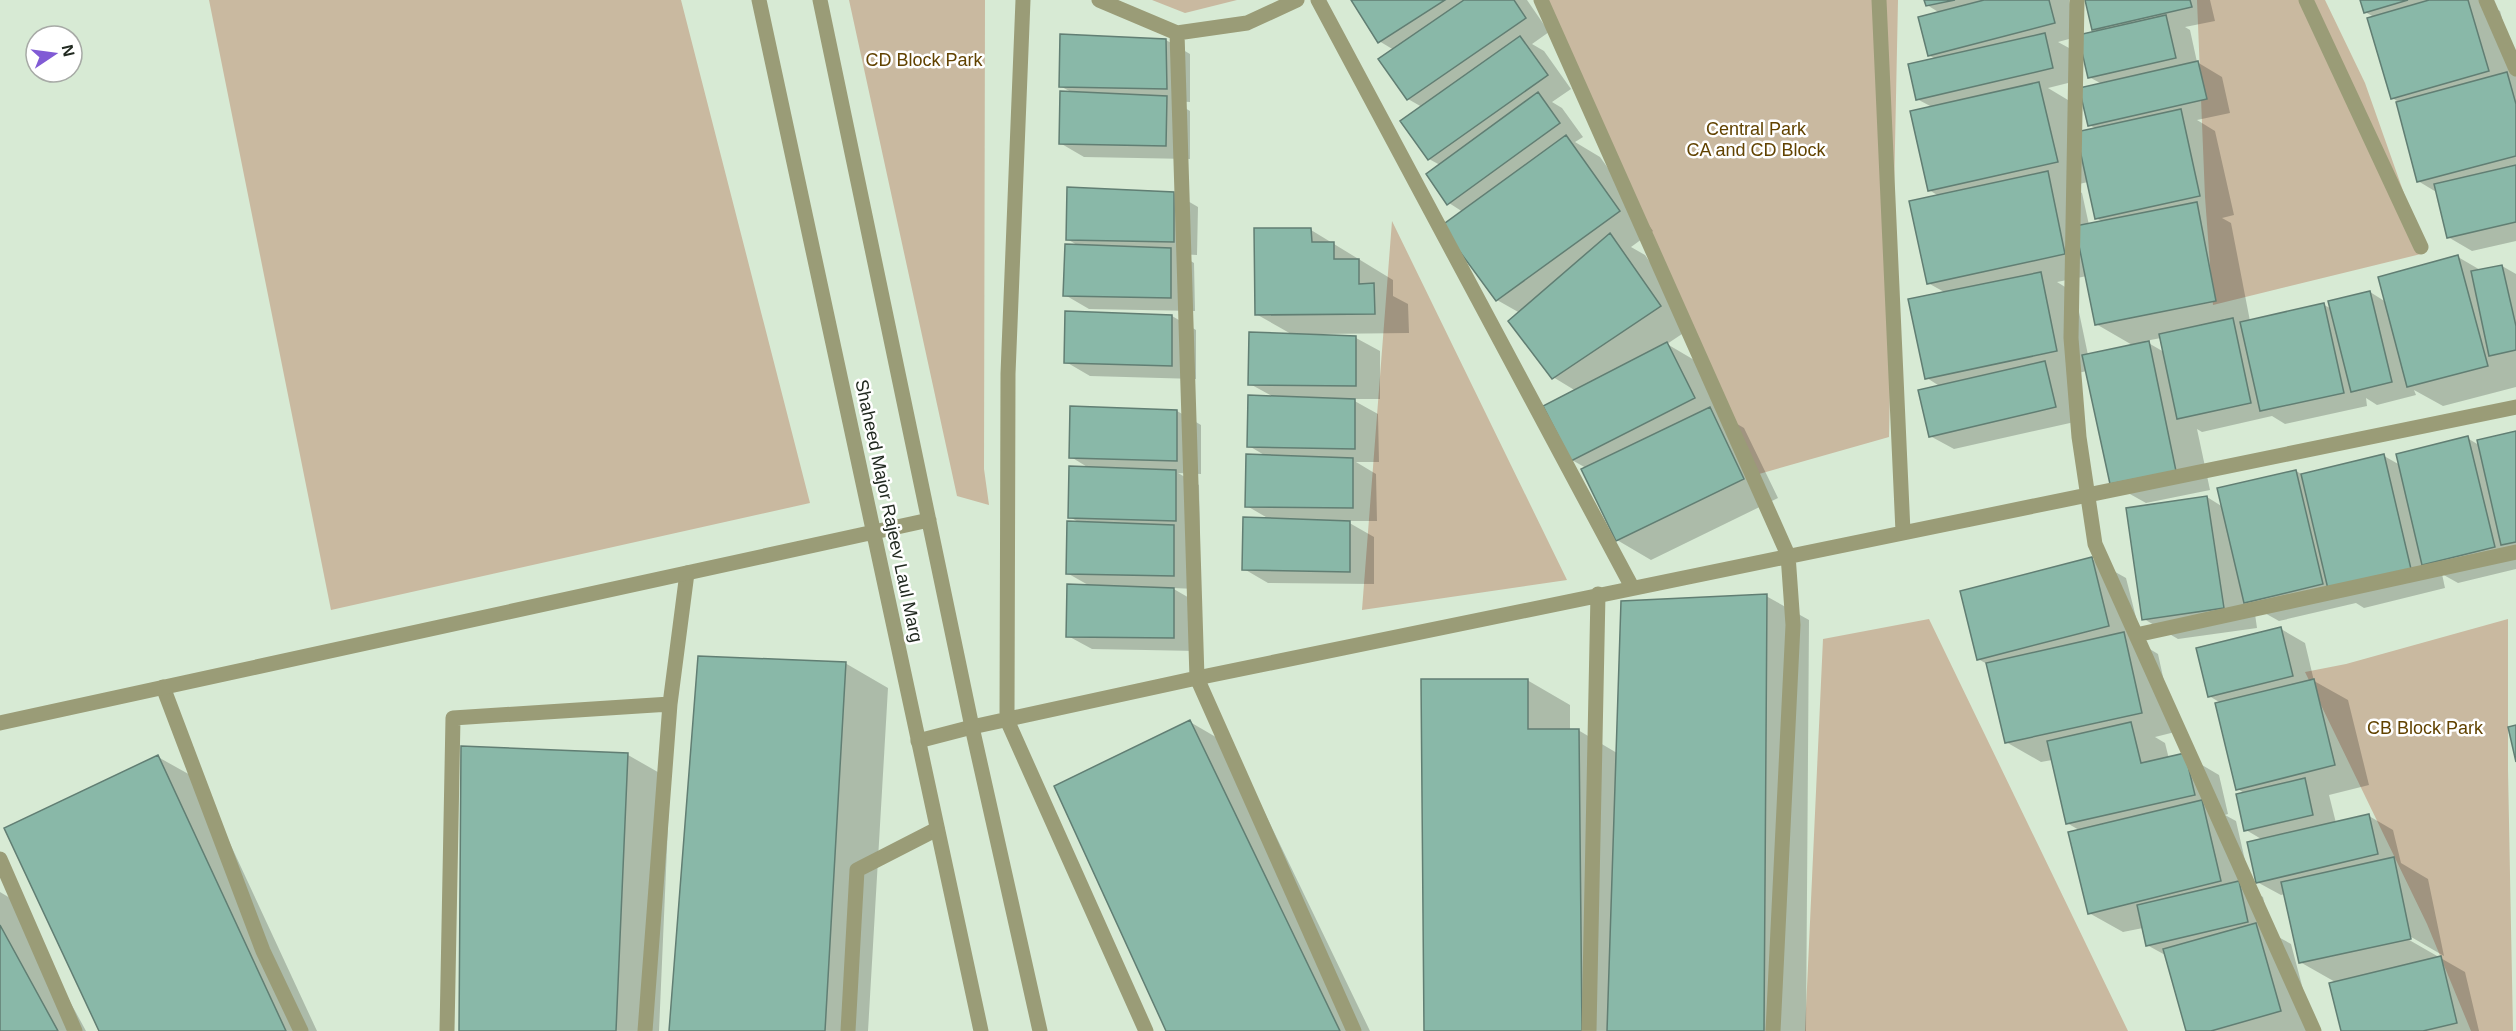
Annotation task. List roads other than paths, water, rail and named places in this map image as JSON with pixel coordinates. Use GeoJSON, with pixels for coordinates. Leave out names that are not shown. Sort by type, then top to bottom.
{"type":"FeatureCollection","features":[{"type":"Feature","properties":{"kind":"street","name":"Shaheed Major Rajeev Laul Marg"},"geometry":{"type":"LineString","coordinates":[[759,0],[981,1031]]}},
{"type":"Feature","properties":{"kind":"street","name":"Shaheed Major Rajeev Laul Marg"},"geometry":{"type":"LineString","coordinates":[[820,0],[972,726],[1040,1031]]}},
{"type":"Feature","properties":{"kind":"street"},"geometry":{"type":"LineString","coordinates":[[1023,0],[1008,374],[1007,720],[1146,1031]]}},
{"type":"Feature","properties":{"kind":"street"},"geometry":{"type":"LineString","coordinates":[[1099,0],[1177,33],[1246,23],[1297,0]]}},
{"type":"Feature","properties":{"kind":"street"},"geometry":{"type":"LineString","coordinates":[[1318,0],[1632,587]]}},
{"type":"Feature","properties":{"kind":"street"},"geometry":{"type":"LineString","coordinates":[[1541,0],[1788,555],[1794,625],[1773,1031]]}},
{"type":"Feature","properties":{"kind":"street"},"geometry":{"type":"LineString","coordinates":[[1879,0],[1903,532]]}},
{"type":"Feature","properties":{"kind":"street"},"geometry":{"type":"LineString","coordinates":[[2076,0],[2071,338],[2079,437],[2096,544],[2314,1031]]}},
{"type":"Feature","properties":{"kind":"street"},"geometry":{"type":"LineString","coordinates":[[2306,0],[2421,247]]}},
{"type":"Feature","properties":{"kind":"street"},"geometry":{"type":"LineString","coordinates":[[2486,0],[2516,69]]}},
{"type":"Feature","properties":{"kind":"street"},"geometry":{"type":"LineString","coordinates":[[1177,33],[1197,678],[1354,1031]]}},
{"type":"Feature","properties":{"kind":"street"},"geometry":{"type":"LineString","coordinates":[[918,741],[972,726],[1598,594],[2516,407]]}},
{"type":"Feature","properties":{"kind":"street"},"geometry":{"type":"LineString","coordinates":[[0,723],[929,520]]}},
{"type":"Feature","properties":{"kind":"street"},"geometry":{"type":"LineString","coordinates":[[2136,635],[2516,552]]}},
{"type":"Feature","properties":{"kind":"street"},"geometry":{"type":"LineString","coordinates":[[645,1031],[670,704],[687,573]]}},
{"type":"Feature","properties":{"kind":"street"},"geometry":{"type":"LineString","coordinates":[[1589,1031],[1598,594]]}},
{"type":"Feature","properties":{"kind":"street"},"geometry":{"type":"LineString","coordinates":[[163,687],[262,951],[301,1031]]}},
{"type":"Feature","properties":{"kind":"street"},"geometry":{"type":"LineString","coordinates":[[447,1031],[453,718],[670,704]]}},
{"type":"Feature","properties":{"kind":"street"},"geometry":{"type":"LineString","coordinates":[[848,1031],[857,870],[938,829]]}},
{"type":"Feature","properties":{"kind":"street"},"geometry":{"type":"LineString","coordinates":[[0,859],[75,1031]]}},
{"type":"Feature","properties":{"kind":"park label","name":"CD Block Park"},"geometry":{"type":"Point","coordinates":[924,60]}},
{"type":"Feature","properties":{"kind":"park label","name":"Central Park CA and CD Block"},"geometry":{"type":"Point","coordinates":[1756,139]}},
{"type":"Feature","properties":{"kind":"park label","name":"CB Block Park"},"geometry":{"type":"Point","coordinates":[2425,728]}}]}
